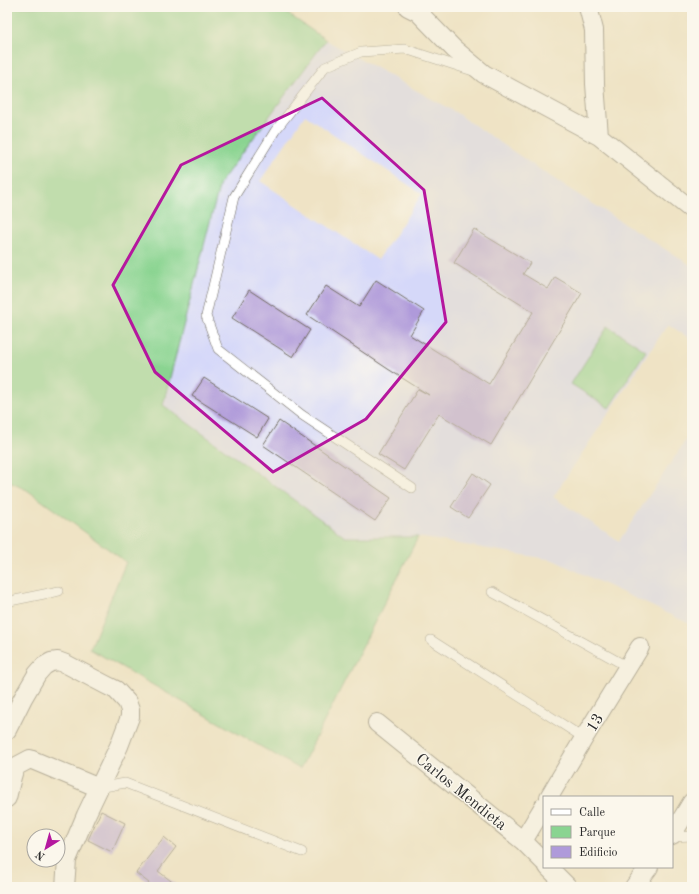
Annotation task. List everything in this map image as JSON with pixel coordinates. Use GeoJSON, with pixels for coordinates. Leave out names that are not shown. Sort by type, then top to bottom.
{"type":"FeatureCollection","features":[{"type":"Feature","properties":{"kind":"street"},"geometry":{"type":"LineString","coordinates":[[408,7],[418,12],[454,49],[484,74],[599,136],[692,210]]}},
{"type":"Feature","properties":{"kind":"street"},"geometry":{"type":"LineString","coordinates":[[588,7],[594,30],[595,84],[599,136]]}},
{"type":"Feature","properties":{"kind":"street","name":"13"},"geometry":{"type":"LineString","coordinates":[[550,796],[640,647]]}},
{"type":"Feature","properties":{"kind":"street"},"geometry":{"type":"LineString","coordinates":[[7,730],[37,674],[44,666],[51,662],[58,661],[66,664],[116,690],[127,702],[130,710],[130,717],[119,746],[67,860],[65,887]]}},
{"type":"Feature","properties":{"kind":"street","name":"Carlos Mendieta"},"geometry":{"type":"LineString","coordinates":[[377,723],[523,841],[543,861]]}},
{"type":"Feature","properties":{"kind":"street"},"geometry":{"type":"LineString","coordinates":[[7,798],[15,767],[30,759],[99,788]]}},
{"type":"Feature","properties":{"kind":"street"},"geometry":{"type":"LineString","coordinates":[[673,834],[692,802]]}},
{"type":"Feature","properties":{"kind":"street"},"geometry":{"type":"LineString","coordinates":[[523,841],[543,808]]}},
{"type":"Feature","properties":{"kind":"street"},"geometry":{"type":"LineString","coordinates":[[549,868],[568,887]]}},
{"type":"Feature","properties":{"kind":"street"},"geometry":{"type":"LineString","coordinates":[[634,887],[648,868]]}},
{"type":"Feature","properties":{"kind":"lane"},"geometry":{"type":"LineString","coordinates":[[412,488],[302,415],[218,349],[206,316],[234,197],[275,131],[325,67],[361,52],[405,50],[484,74]]}},
{"type":"Feature","properties":{"kind":"lane"},"geometry":{"type":"LineString","coordinates":[[7,600],[10,601],[59,591]]}},
{"type":"Feature","properties":{"kind":"lane"},"geometry":{"type":"LineString","coordinates":[[492,592],[628,667]]}},
{"type":"Feature","properties":{"kind":"lane"},"geometry":{"type":"LineString","coordinates":[[431,640],[584,738]]}},
{"type":"Feature","properties":{"kind":"lane"},"geometry":{"type":"LineString","coordinates":[[99,788],[125,783],[302,852]]}},
{"type":"Feature","properties":{"kind":"lane"},"geometry":{"type":"LineString","coordinates":[[673,836],[692,836]]}},
{"type":"Feature","properties":{"kind":"highlighted area"},"geometry":{"type":"Polygon","coordinates":[[[322,98],[424,190],[446,322],[366,419],[273,472],[155,372],[113,285],[181,165],[322,98]]]}},
{"type":"Feature","properties":{"kind":"shaded area"},"geometry":{"type":"Polygon","coordinates":[[[326,40],[455,112],[563,185],[692,266],[692,340],[668,324],[553,497],[619,541],[692,431],[692,625],[553,560],[418,537],[345,537],[163,405],[220,183],[326,40]],[[305,115],[260,181],[378,260],[422,194],[305,115]]]}},
{"type":"Feature","properties":{"kind":"green space"},"geometry":{"type":"Polygon","coordinates":[[[7,7],[278,7],[326,40],[220,183],[163,405],[345,537],[418,537],[300,769],[90,649],[126,562],[27,490],[7,481],[7,7]]]}},
{"type":"Feature","properties":{"kind":"green space"},"geometry":{"type":"Polygon","coordinates":[[[608,326],[646,351],[609,408],[571,384],[608,326]]]}},
{"type":"Feature","properties":{"kind":"building"},"geometry":{"type":"Polygon","coordinates":[[[474,229],[530,263],[523,274],[548,289],[555,277],[582,293],[491,445],[439,414],[404,470],[378,454],[418,389],[429,395],[307,315],[326,286],[359,307],[376,280],[424,311],[410,335],[489,384],[533,312],[454,263],[474,229]]]}},
{"type":"Feature","properties":{"kind":"building"},"geometry":{"type":"Polygon","coordinates":[[[249,290],[310,330],[293,357],[232,318],[249,290]]]}},
{"type":"Feature","properties":{"kind":"building"},"geometry":{"type":"Polygon","coordinates":[[[204,378],[268,419],[257,437],[192,396],[204,378]]]}},
{"type":"Feature","properties":{"kind":"building"},"geometry":{"type":"Polygon","coordinates":[[[279,421],[391,498],[375,521],[263,445],[279,421]]]}},
{"type":"Feature","properties":{"kind":"building"},"geometry":{"type":"Polygon","coordinates":[[[473,473],[490,485],[468,518],[451,507],[473,473]]]}},
{"type":"Feature","properties":{"kind":"building"},"geometry":{"type":"Polygon","coordinates":[[[101,811],[125,823],[112,852],[88,840],[101,811]]]}},
{"type":"Feature","properties":{"kind":"building"},"geometry":{"type":"Polygon","coordinates":[[[164,837],[176,847],[158,871],[179,887],[146,887],[149,883],[136,873],[164,837]]]}}]}
